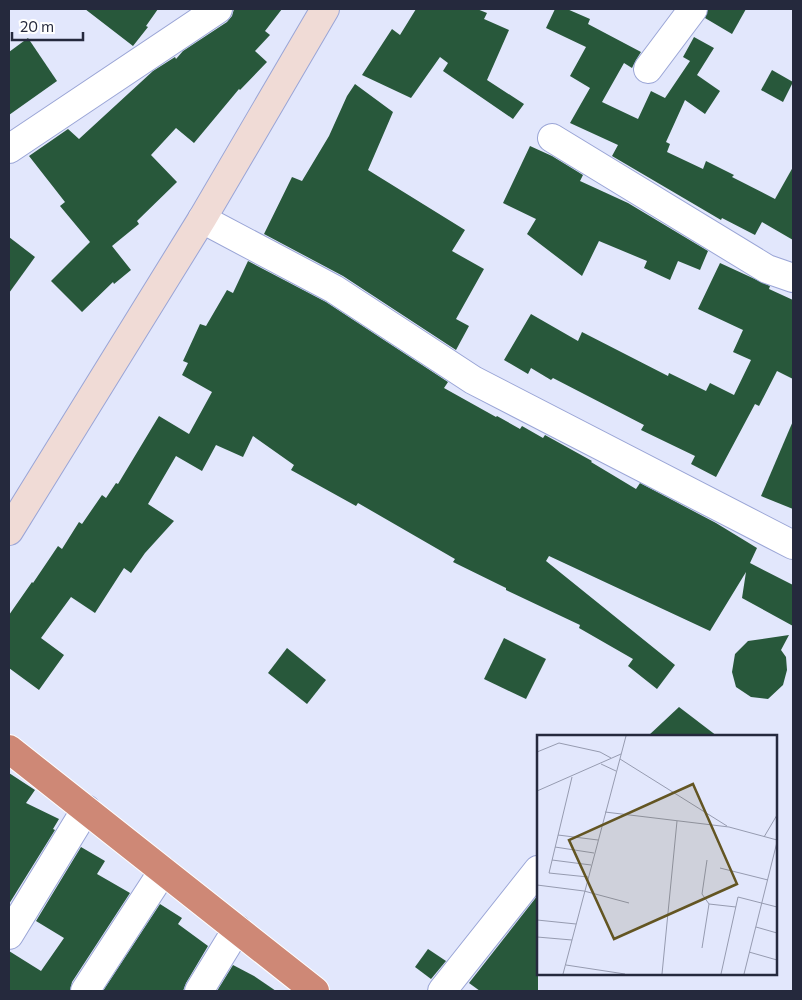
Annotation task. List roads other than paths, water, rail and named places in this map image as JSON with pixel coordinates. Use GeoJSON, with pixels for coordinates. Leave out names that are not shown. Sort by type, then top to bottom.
{"type":"FeatureCollection","features":[{"type":"Feature","properties":{"kind":"highway"},"geometry":{"type":"LineString","coordinates":[[9,749],[237,929],[309,989]]}},
{"type":"Feature","properties":{"kind":"main road"},"geometry":{"type":"LineString","coordinates":[[9,531],[202,218],[325,9]]}},
{"type":"Feature","properties":{"kind":"street"},"geometry":{"type":"LineString","coordinates":[[9,148],[218,9]]}},
{"type":"Feature","properties":{"kind":"street"},"geometry":{"type":"LineString","coordinates":[[648,69],[693,9]]}},
{"type":"Feature","properties":{"kind":"street"},"geometry":{"type":"LineString","coordinates":[[552,138],[767,269],[793,278]]}},
{"type":"Feature","properties":{"kind":"street"},"geometry":{"type":"LineString","coordinates":[[202,218],[334,289],[473,380],[793,545]]}},
{"type":"Feature","properties":{"kind":"street"},"geometry":{"type":"LineString","coordinates":[[9,935],[86,809]]}},
{"type":"Feature","properties":{"kind":"street"},"geometry":{"type":"LineString","coordinates":[[85,991],[163,871]]}},
{"type":"Feature","properties":{"kind":"street"},"geometry":{"type":"LineString","coordinates":[[442,991],[537,871]]}},
{"type":"Feature","properties":{"kind":"street"},"geometry":{"type":"LineString","coordinates":[[199,991],[237,929]]}}]}
